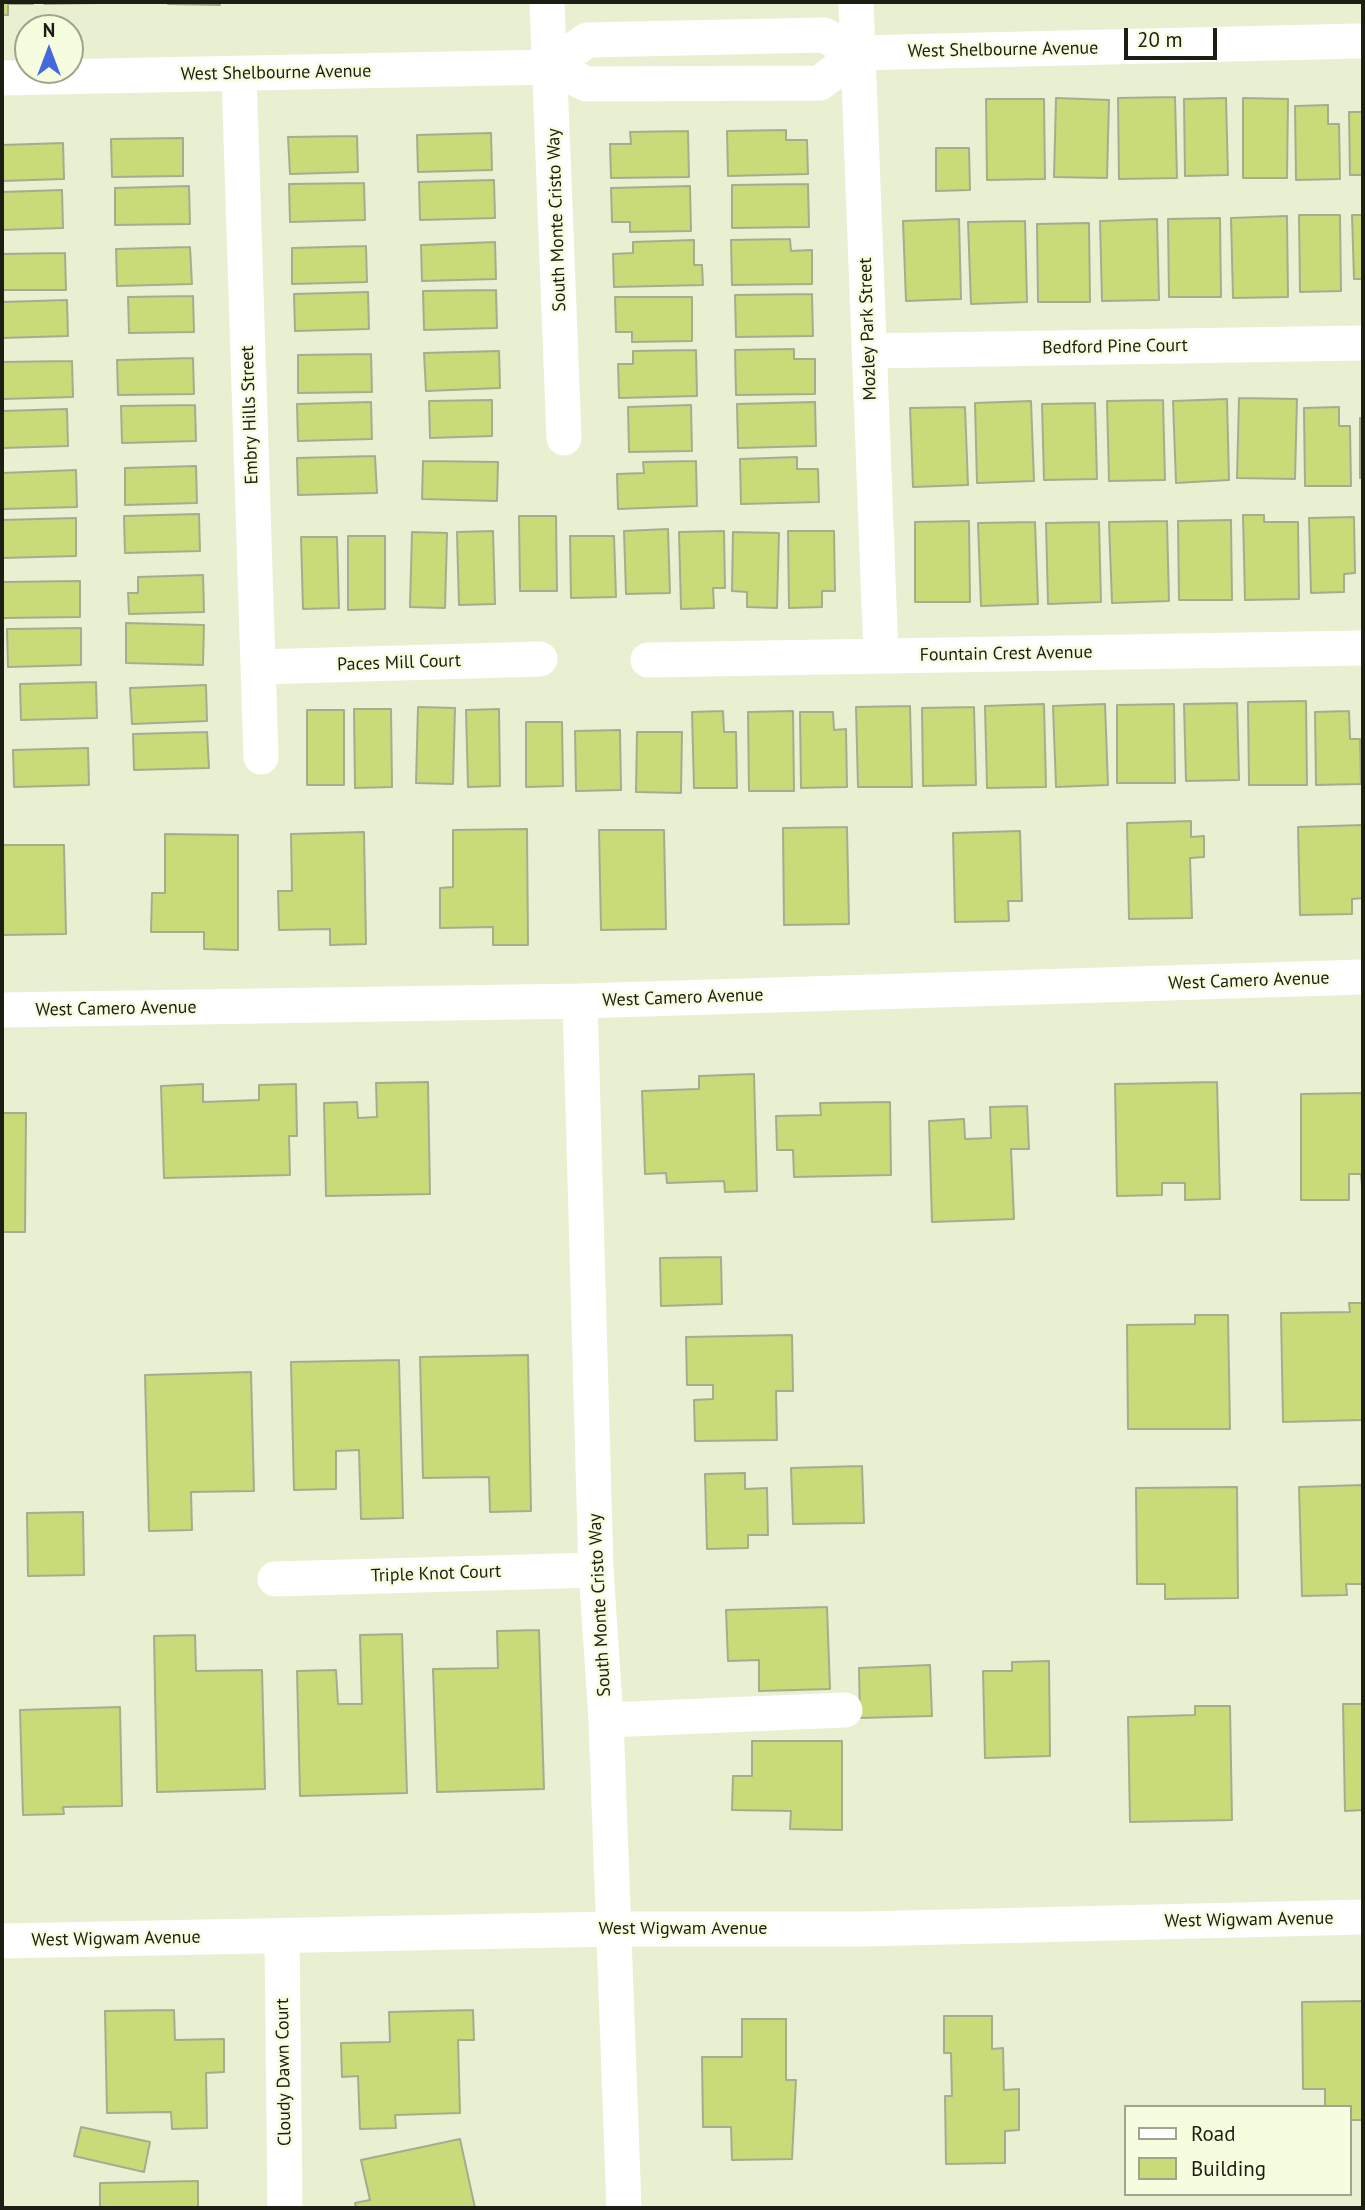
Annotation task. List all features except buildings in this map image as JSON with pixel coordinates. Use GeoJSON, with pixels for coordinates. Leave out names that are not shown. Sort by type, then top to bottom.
{"type":"FeatureCollection","features":[{"type":"Feature","properties":{"kind":"street","name":"South Monte Cristo Way"},"geometry":{"type":"LineString","coordinates":[[547,2],[564,438]]}},
{"type":"Feature","properties":{"kind":"street","name":"Mozley Park Street"},"geometry":{"type":"LineString","coordinates":[[856,2],[881,656]]}},
{"type":"Feature","properties":{"kind":"street","name":"West Shelbourne Avenue"},"geometry":{"type":"LineString","coordinates":[[550,67],[587,40],[824,35],[858,53],[1358,41]]}},
{"type":"Feature","properties":{"kind":"street","name":"West Shelbourne Avenue"},"geometry":{"type":"LineString","coordinates":[[2,78],[550,67],[587,84],[820,83],[858,53]]}},
{"type":"Feature","properties":{"kind":"street","name":"Embry Hills Street"},"geometry":{"type":"LineString","coordinates":[[239,74],[261,757]]}},
{"type":"Feature","properties":{"kind":"street","name":"Bedford Pine Court"},"geometry":{"type":"LineString","coordinates":[[869,351],[1361,343]]}},
{"type":"Feature","properties":{"kind":"street","name":"Fountain Crest Avenue"},"geometry":{"type":"LineString","coordinates":[[648,660],[1363,648]]}},
{"type":"Feature","properties":{"kind":"street","name":"Paces Mill Court"},"geometry":{"type":"LineString","coordinates":[[258,667],[541,659]]}},
{"type":"Feature","properties":{"kind":"street","name":"West Camero Avenue"},"geometry":{"type":"LineString","coordinates":[[2,1010],[580,1001],[1363,977]]}},
{"type":"Feature","properties":{"kind":"street","name":"South Monte Cristo Way"},"geometry":{"type":"LineString","coordinates":[[580,1001],[596,1570],[606,1720],[624,2208]]}},
{"type":"Feature","properties":{"kind":"street","name":"Triple Knot Court"},"geometry":{"type":"LineString","coordinates":[[275,1579],[596,1570]]}},
{"type":"Feature","properties":{"kind":"street"},"geometry":{"type":"LineString","coordinates":[[606,1720],[845,1710]]}},
{"type":"Feature","properties":{"kind":"street","name":"West Wigwam Avenue"},"geometry":{"type":"LineString","coordinates":[[2,1941],[614,1929],[863,1929],[1363,1917]]}},
{"type":"Feature","properties":{"kind":"street","name":"Cloudy Dawn Court"},"geometry":{"type":"LineString","coordinates":[[282,1936],[285,2208]]}}]}
